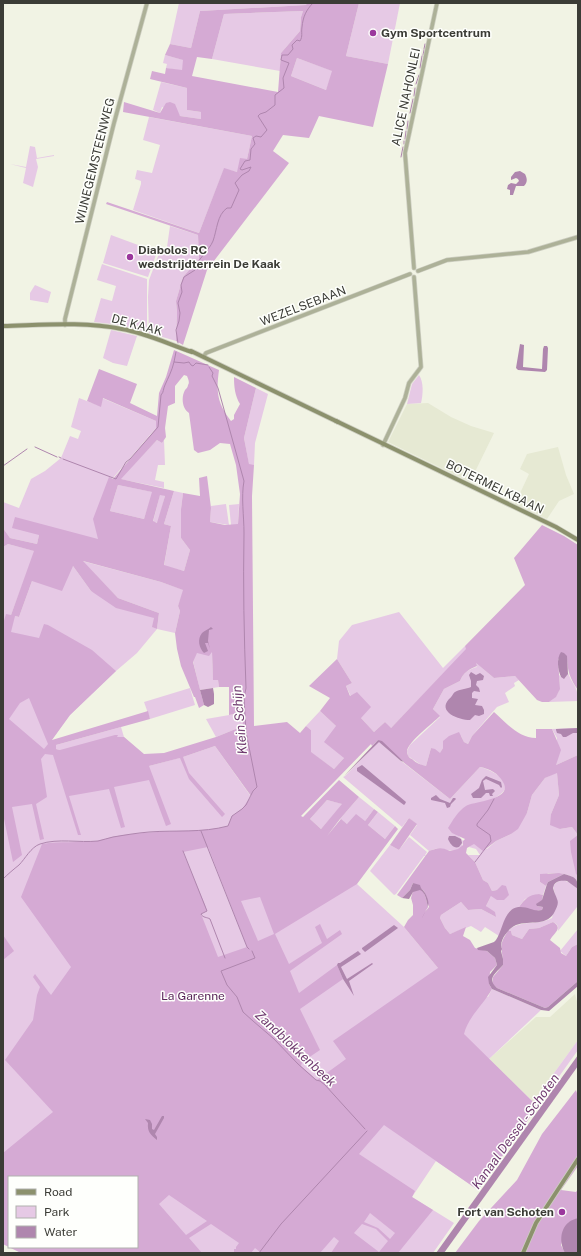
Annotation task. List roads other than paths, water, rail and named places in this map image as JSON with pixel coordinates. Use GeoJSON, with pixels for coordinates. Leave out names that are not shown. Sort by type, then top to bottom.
{"type":"FeatureCollection","features":[{"type":"Feature","properties":{"kind":"main road","name":"DE KAAK"},"geometry":{"type":"LineString","coordinates":[[3,326],[89,325],[123,329],[179,347]]}},
{"type":"Feature","properties":{"kind":"main road","name":"BOTERMELKBAAN"},"geometry":{"type":"LineString","coordinates":[[179,347],[204,356],[224,367]]}},
{"type":"Feature","properties":{"kind":"main road","name":"BOTERMELKBAAN"},"geometry":{"type":"LineString","coordinates":[[191,351],[561,530],[578,540]]}},
{"type":"Feature","properties":{"kind":"main road"},"geometry":{"type":"LineString","coordinates":[[523,1253],[536,1223],[578,1159]]}},
{"type":"Feature","properties":{"kind":"street","name":"WIJNEGEMSTEENWEG"},"geometry":{"type":"LineString","coordinates":[[65,325],[65,319],[114,123],[147,3]]}},
{"type":"Feature","properties":{"kind":"street","name":"ALICE NAHONLEI"},"geometry":{"type":"LineString","coordinates":[[414,268],[404,154],[437,3]]}},
{"type":"Feature","properties":{"kind":"street"},"geometry":{"type":"LineString","coordinates":[[414,277],[418,274],[418,271],[448,260],[528,252],[578,237]]}},
{"type":"Feature","properties":{"kind":"street"},"geometry":{"type":"LineString","coordinates":[[383,444],[405,398],[409,383],[421,367],[414,277],[410,274],[410,270],[414,268],[418,271]]}},
{"type":"Feature","properties":{"kind":"street","name":"WEZELSEBAAN"},"geometry":{"type":"LineString","coordinates":[[204,356],[215,350],[256,335],[312,311],[354,297],[410,274]]}},
{"type":"Feature","properties":{"kind":"water"},"geometry":{"type":"Polygon","coordinates":[[[520,171],[525,174],[527,182],[524,186],[516,186],[513,195],[510,195],[510,190],[507,189],[508,185],[511,183],[516,184],[519,181],[516,178],[511,180],[511,177],[515,172],[520,171]]]}},
{"type":"Feature","properties":{"kind":"water"},"geometry":{"type":"Polygon","coordinates":[[[520,344],[524,345],[523,367],[542,369],[543,349],[544,346],[547,346],[547,370],[545,372],[518,370],[516,368],[520,344]]]}},
{"type":"Feature","properties":{"kind":"water"},"geometry":{"type":"Polygon","coordinates":[[[211,627],[213,629],[209,630],[208,641],[210,649],[208,643],[205,643],[208,651],[204,653],[200,646],[200,635],[211,627]]]}},
{"type":"Feature","properties":{"kind":"water"},"geometry":{"type":"Polygon","coordinates":[[[561,652],[567,656],[568,674],[564,679],[561,677],[558,668],[558,658],[561,652]]]}},
{"type":"Feature","properties":{"kind":"water"},"geometry":{"type":"Polygon","coordinates":[[[471,672],[476,675],[480,673],[484,676],[483,680],[477,681],[476,685],[480,692],[474,691],[472,693],[472,698],[478,699],[475,705],[482,706],[484,714],[479,716],[475,715],[470,720],[465,720],[455,717],[447,711],[446,704],[454,693],[471,687],[469,675],[471,672]]]}},
{"type":"Feature","properties":{"kind":"water"},"geometry":{"type":"Polygon","coordinates":[[[213,688],[214,704],[208,707],[204,705],[200,690],[213,688]]]}},
{"type":"Feature","properties":{"kind":"water"},"geometry":{"type":"Polygon","coordinates":[[[578,728],[578,733],[573,733],[566,737],[563,737],[561,734],[557,733],[556,730],[556,729],[578,728]]]}},
{"type":"Feature","properties":{"kind":"water"},"geometry":{"type":"Polygon","coordinates":[[[378,740],[382,741],[404,762],[379,742],[344,776],[378,740]]]}},
{"type":"Feature","properties":{"kind":"water"},"geometry":{"type":"Polygon","coordinates":[[[362,765],[406,802],[405,804],[404,805],[357,771],[357,768],[362,765]]]}},
{"type":"Feature","properties":{"kind":"water"},"geometry":{"type":"Polygon","coordinates":[[[486,776],[501,782],[502,787],[501,788],[499,785],[486,779],[483,781],[485,790],[493,789],[495,791],[492,794],[493,796],[486,793],[481,798],[473,798],[471,794],[479,788],[482,780],[486,776]]]}},
{"type":"Feature","properties":{"kind":"water"},"geometry":{"type":"Polygon","coordinates":[[[436,795],[440,799],[450,803],[453,798],[456,799],[450,807],[447,808],[445,803],[431,800],[431,798],[436,795]]]}},
{"type":"Feature","properties":{"kind":"water"},"geometry":{"type":"Polygon","coordinates":[[[449,836],[455,836],[461,839],[462,843],[459,847],[454,847],[451,844],[448,839],[449,836]]]}},
{"type":"Feature","properties":{"kind":"water"},"geometry":{"type":"Polygon","coordinates":[[[564,874],[575,878],[578,889],[567,881],[556,882],[553,888],[558,904],[552,916],[543,921],[521,924],[510,929],[504,937],[501,946],[503,965],[495,973],[492,979],[492,982],[497,988],[545,1008],[578,981],[578,986],[549,1011],[541,1010],[492,989],[489,984],[488,977],[497,965],[495,958],[487,951],[478,950],[477,948],[496,940],[507,914],[511,910],[524,907],[542,910],[543,907],[537,906],[536,904],[542,900],[548,882],[564,874]]]}},
{"type":"Feature","properties":{"kind":"water"},"geometry":{"type":"Polygon","coordinates":[[[413,883],[420,885],[427,897],[428,907],[425,895],[420,890],[413,892],[409,899],[402,898],[410,890],[413,883]]]}},
{"type":"Feature","properties":{"kind":"water"},"geometry":{"type":"Polygon","coordinates":[[[394,925],[398,928],[365,952],[362,949],[362,948],[394,925]]]}},
{"type":"Feature","properties":{"kind":"water"},"geometry":{"type":"Polygon","coordinates":[[[358,951],[361,954],[341,967],[347,979],[372,963],[373,964],[349,981],[354,996],[343,979],[337,965],[358,951]]]}},
{"type":"Feature","properties":{"kind":"water"},"geometry":{"type":"Polygon","coordinates":[[[578,1055],[578,1066],[444,1253],[436,1253],[578,1055]]]}},
{"type":"Feature","properties":{"kind":"water"},"geometry":{"type":"Polygon","coordinates":[[[162,1116],[164,1116],[164,1118],[155,1134],[157,1140],[150,1133],[148,1123],[145,1119],[150,1120],[152,1129],[154,1130],[162,1116]]]}},
{"type":"Feature","properties":{"kind":"water"},"geometry":{"type":"Polygon","coordinates":[[[578,1218],[578,1253],[565,1253],[561,1241],[563,1229],[570,1221],[578,1218]]]}},
{"type":"Feature","properties":{"kind":"waterway","name":"Klein Schijn"},"geometry":{"type":"LineString","coordinates":[[178,343],[176,330],[180,313],[178,303],[182,292],[181,285],[184,277],[195,270],[196,266],[211,245],[221,215],[227,208],[231,208],[239,190],[235,183],[242,175],[249,171],[251,167],[242,170],[240,169],[245,161],[250,160],[251,149],[255,144],[253,138],[256,136],[261,137],[267,130],[258,116],[275,105],[275,95],[284,88],[283,78],[289,63],[281,60],[282,55],[288,55],[293,49],[292,45],[297,40],[300,41],[304,17],[308,8],[313,3]]}},
{"type":"Feature","properties":{"kind":"waterway"},"geometry":{"type":"LineString","coordinates":[[424,49],[425,44]]}},
{"type":"Feature","properties":{"kind":"waterway"},"geometry":{"type":"LineString","coordinates":[[423,55],[424,50]]}},
{"type":"Feature","properties":{"kind":"waterway"},"geometry":{"type":"LineString","coordinates":[[420,68],[422,56]]}},
{"type":"Feature","properties":{"kind":"waterway"},"geometry":{"type":"LineString","coordinates":[[416,84],[419,75]]}},
{"type":"Feature","properties":{"kind":"waterway"},"geometry":{"type":"LineString","coordinates":[[414,96],[415,88]]}},
{"type":"Feature","properties":{"kind":"waterway"},"geometry":{"type":"LineString","coordinates":[[410,113],[413,99]]}},
{"type":"Feature","properties":{"kind":"waterway"},"geometry":{"type":"LineString","coordinates":[[407,129],[408,121]]}},
{"type":"Feature","properties":{"kind":"waterway"},"geometry":{"type":"LineString","coordinates":[[405,139],[406,131]]}},
{"type":"Feature","properties":{"kind":"waterway"},"geometry":{"type":"LineString","coordinates":[[401,157],[403,147]]}},
{"type":"Feature","properties":{"kind":"waterway","name":"Klein Schijn"},"geometry":{"type":"LineString","coordinates":[[176,352],[174,362],[189,362],[193,366],[196,363],[208,365]]}},
{"type":"Feature","properties":{"kind":"waterway"},"geometry":{"type":"LineString","coordinates":[[63,459],[116,479],[126,462],[158,427],[161,395],[174,362]]}},
{"type":"Feature","properties":{"kind":"waterway","name":"Klein Schijn"},"geometry":{"type":"LineString","coordinates":[[3,879],[19,865],[28,853],[40,844],[47,842],[98,841],[140,833],[199,830],[228,826],[232,816],[246,805],[253,791],[257,787],[246,732],[244,698],[246,688],[244,610],[244,481],[218,388],[212,376],[213,373],[209,367]]}},
{"type":"Feature","properties":{"kind":"waterway"},"geometry":{"type":"LineString","coordinates":[[35,447],[57,457]]}},
{"type":"Feature","properties":{"kind":"waterway"},"geometry":{"type":"LineString","coordinates":[[3,466],[27,449]]}},
{"type":"Feature","properties":{"kind":"waterway"},"geometry":{"type":"LineString","coordinates":[[475,862],[491,841],[490,835],[477,826],[477,824],[488,810],[494,799]]}},
{"type":"Feature","properties":{"kind":"waterway","name":"Zandblokkenbeek"},"geometry":{"type":"LineString","coordinates":[[201,831],[249,949]]}},
{"type":"Feature","properties":{"kind":"waterway","name":"Zandblokkenbeek"},"geometry":{"type":"LineString","coordinates":[[183,851],[207,911],[201,914],[210,919],[225,958]]}},
{"type":"Feature","properties":{"kind":"waterway","name":"Zandblokkenbeek"},"geometry":{"type":"LineString","coordinates":[[252,951],[255,958],[221,971],[227,985],[237,997],[243,1012],[274,1039],[298,1064],[316,1080],[325,1085],[365,1129]]}},
{"type":"Feature","properties":{"kind":"waterway","name":"Zandblokkenbeek"},"geometry":{"type":"LineString","coordinates":[[259,1253],[281,1224],[367,1131]]}},
{"type":"Feature","properties":{"kind":"place","name":"Gym Sportcentrum"},"geometry":{"type":"Point","coordinates":[373,33]}},
{"type":"Feature","properties":{"kind":"place","name":"Diabolos RC wedstrijdterrein De Kaak"},"geometry":{"type":"Point","coordinates":[130,257]}},
{"type":"Feature","properties":{"kind":"place","name":"Fort van Schoten"},"geometry":{"type":"Point","coordinates":[562,1212]}},
{"type":"Feature","properties":{"kind":"park label","name":"La Garenne"},"geometry":{"type":"Point","coordinates":[193,996]}},
{"type":"Feature","properties":{"kind":"water label","name":"Kanaal Dessel - Schoten"},"geometry":{"type":"Point","coordinates":[515,1131]}}]}
